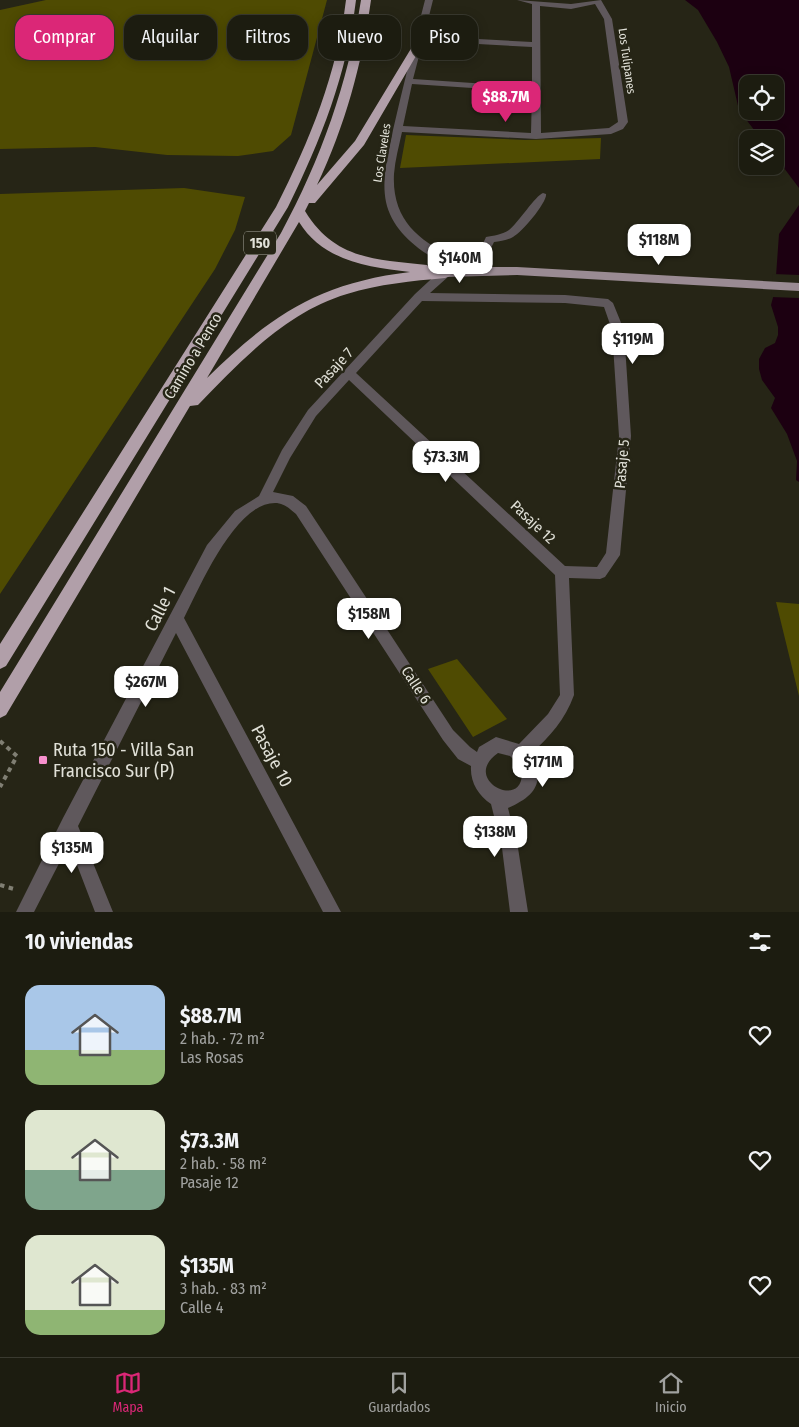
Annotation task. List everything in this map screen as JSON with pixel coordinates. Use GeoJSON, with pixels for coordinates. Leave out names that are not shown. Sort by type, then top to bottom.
{"type":"FeatureCollection","features":[{"type":"Feature","properties":{"kind":"highway","name":"Camino a Penco"},"geometry":{"type":"LineString","coordinates":[[0,660],[282,207],[313,143],[328,102],[343,48],[351,0]]}},
{"type":"Feature","properties":{"kind":"highway","name":"Camino a Penco"},"geometry":{"type":"LineString","coordinates":[[0,709],[299,212],[322,166],[337,128],[358,48],[366,0]]}},
{"type":"Feature","properties":{"kind":"highway"},"geometry":{"type":"LineString","coordinates":[[411,55],[360,143],[325,186],[299,212],[309,231],[317,240],[340,254],[370,262],[445,273]]}},
{"type":"Feature","properties":{"kind":"highway"},"geometry":{"type":"LineString","coordinates":[[176,418],[251,343],[294,312],[318,300],[369,283],[445,273]]}},
{"type":"Feature","properties":{"kind":"main road"},"geometry":{"type":"LineString","coordinates":[[445,273],[517,271],[799,287]]}},
{"type":"Feature","properties":{"kind":"street","name":"Los Claveles"},"geometry":{"type":"LineString","coordinates":[[425,15],[429,0]]}},
{"type":"Feature","properties":{"kind":"street"},"geometry":{"type":"LineString","coordinates":[[521,0],[575,6],[589,5],[597,0]]}},
{"type":"Feature","properties":{"kind":"street","name":"Los Tulipanes"},"geometry":{"type":"LineString","coordinates":[[536,136],[611,131],[620,127],[623,122],[608,19],[597,0]]}},
{"type":"Feature","properties":{"kind":"street"},"geometry":{"type":"LineString","coordinates":[[398,129],[536,136],[536,3]]}},
{"type":"Feature","properties":{"kind":"street"},"geometry":{"type":"LineString","coordinates":[[478,43],[536,45]]}},
{"type":"Feature","properties":{"kind":"street","name":"Los Claveles"},"geometry":{"type":"LineString","coordinates":[[414,60],[389,174],[388,188],[391,202],[398,220],[413,238],[424,247],[454,264],[473,271]]}},
{"type":"Feature","properties":{"kind":"street"},"geometry":{"type":"LineString","coordinates":[[408,81],[536,90]]}},
{"type":"Feature","properties":{"kind":"street"},"geometry":{"type":"LineString","coordinates":[[485,271],[485,250],[490,240],[511,234],[532,212],[542,196]]}},
{"type":"Feature","properties":{"kind":"street","name":"Pasaje 7"},"geometry":{"type":"LineString","coordinates":[[264,498],[298,433],[312,414],[419,297],[445,273]]}},
{"type":"Feature","properties":{"kind":"street","name":"Pasaje 5"},"geometry":{"type":"LineString","coordinates":[[419,297],[565,299],[608,304],[618,330],[625,436],[613,555],[600,574],[562,572]]}},
{"type":"Feature","properties":{"kind":"street","name":"Pasaje 12"},"geometry":{"type":"LineString","coordinates":[[350,373],[562,572]]}},
{"type":"Feature","properties":{"kind":"street","name":"Calle 1"},"geometry":{"type":"LineString","coordinates":[[25,912],[219,537],[238,516],[264,498]]}},
{"type":"Feature","properties":{"kind":"street","name":"Calle 6"},"geometry":{"type":"LineString","coordinates":[[264,498],[286,499],[295,503],[301,510],[448,735],[464,753],[479,762]]}},
{"type":"Feature","properties":{"kind":"street"},"geometry":{"type":"LineString","coordinates":[[520,753],[556,717],[565,704],[567,695],[562,572]]}},
{"type":"Feature","properties":{"kind":"street","name":"Pasaje 10"},"geometry":{"type":"LineString","coordinates":[[176,618],[332,912]]}},
{"type":"Feature","properties":{"kind":"street"},"geometry":{"type":"LineString","coordinates":[[496,745],[505,745],[520,753],[529,769],[530,778],[527,786],[515,798],[498,799],[483,788],[479,780],[479,762],[489,748],[496,745]]}},
{"type":"Feature","properties":{"kind":"street"},"geometry":{"type":"LineString","coordinates":[[498,799],[510,848],[519,912]]}},
{"type":"Feature","properties":{"kind":"street"},"geometry":{"type":"LineString","coordinates":[[69,824],[104,912]]}},
{"type":"Feature","properties":{"kind":"path"},"geometry":{"type":"LineString","coordinates":[[0,741],[17,756],[0,787]]}},
{"type":"Feature","properties":{"kind":"shaded area"},"geometry":{"type":"Polygon","coordinates":[[[46,0],[327,0],[323,15],[318,15],[318,34],[291,135],[273,151],[238,156],[167,155],[95,147],[0,149],[0,10],[46,0]]]}},
{"type":"Feature","properties":{"kind":"shaded area"},"geometry":{"type":"Polygon","coordinates":[[[685,0],[799,0],[799,188],[784,168],[784,130],[754,130],[747,120],[784,120],[784,75],[739,75],[739,110],[729,67],[698,10],[685,0]]]}},
{"type":"Feature","properties":{"kind":"shaded area"},"geometry":{"type":"Polygon","coordinates":[[[406,135],[525,140],[601,138],[600,159],[400,168],[406,135]]]}},
{"type":"Feature","properties":{"kind":"shaded area"},"geometry":{"type":"Polygon","coordinates":[[[184,188],[245,197],[235,230],[215,269],[0,594],[0,194],[184,188]]]}},
{"type":"Feature","properties":{"kind":"shaded area"},"geometry":{"type":"Polygon","coordinates":[[[799,205],[799,482],[796,480],[797,461],[787,434],[771,408],[775,398],[762,380],[759,359],[765,348],[775,343],[778,335],[778,327],[771,305],[775,290],[779,234],[799,205]]]}},
{"type":"Feature","properties":{"kind":"shaded area"},"geometry":{"type":"Polygon","coordinates":[[[776,602],[799,604],[799,696],[776,602]]]}},
{"type":"Feature","properties":{"kind":"shaded area"},"geometry":{"type":"Polygon","coordinates":[[[457,659],[507,719],[473,737],[428,669],[457,659]]]}},
{"type":"Feature","properties":{"kind":"pier"},"geometry":{"type":"Polygon","coordinates":[[[773,274],[799,275],[799,298],[771,297],[773,274]]]}},
{"type":"Feature","properties":{"kind":"place","name":"Ruta 150 - Villa San Francisco Sur (P)"},"geometry":{"type":"Point","coordinates":[43,760]}}]}
